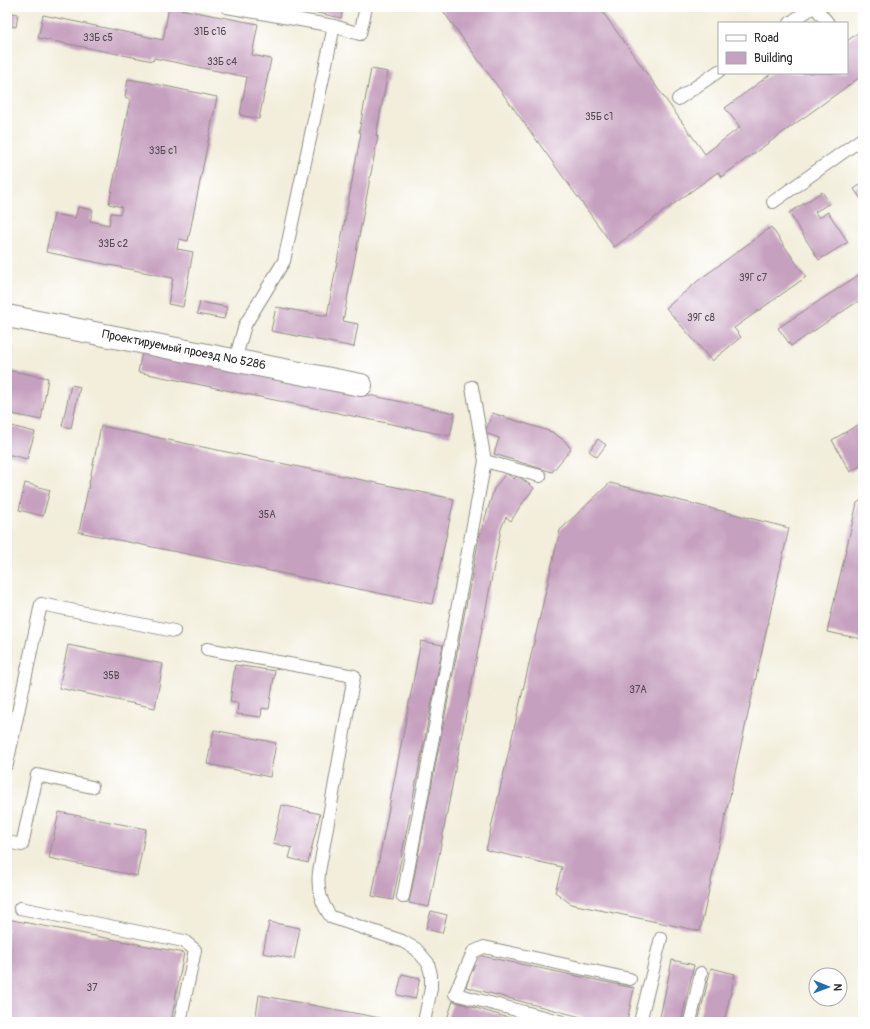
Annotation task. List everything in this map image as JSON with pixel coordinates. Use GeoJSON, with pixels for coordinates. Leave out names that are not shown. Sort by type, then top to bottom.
{"type":"FeatureCollection","features":[{"type":"Feature","properties":{"kind":"street","name":"Проектируемый проезд № 5286"},"geometry":{"type":"LineString","coordinates":[[7,316],[361,385]]}},
{"type":"Feature","properties":{"kind":"lane"},"geometry":{"type":"LineString","coordinates":[[228,7],[334,26],[360,34],[366,7]]}},
{"type":"Feature","properties":{"kind":"lane"},"geometry":{"type":"LineString","coordinates":[[792,22],[814,7],[827,22]]}},
{"type":"Feature","properties":{"kind":"lane"},"geometry":{"type":"LineString","coordinates":[[235,360],[245,324],[284,261],[334,26]]}},
{"type":"Feature","properties":{"kind":"lane"},"geometry":{"type":"LineString","coordinates":[[678,99],[718,72]]}},
{"type":"Feature","properties":{"kind":"lane"},"geometry":{"type":"LineString","coordinates":[[773,202],[863,138]]}},
{"type":"Feature","properties":{"kind":"lane"},"geometry":{"type":"LineString","coordinates":[[403,897],[486,461],[472,387]]}},
{"type":"Feature","properties":{"kind":"lane"},"geometry":{"type":"LineString","coordinates":[[486,461],[540,476]]}},
{"type":"Feature","properties":{"kind":"lane"},"geometry":{"type":"LineString","coordinates":[[7,764],[41,604],[174,631]]}},
{"type":"Feature","properties":{"kind":"lane"},"geometry":{"type":"LineString","coordinates":[[207,649],[354,676],[319,872],[318,884],[320,896],[324,907],[331,917],[402,941],[416,949],[428,963],[431,975],[431,988],[424,1022]]}},
{"type":"Feature","properties":{"kind":"lane"},"geometry":{"type":"LineString","coordinates":[[7,842],[22,845],[37,774],[92,787]]}},
{"type":"Feature","properties":{"kind":"lane"},"geometry":{"type":"LineString","coordinates":[[20,908],[184,941],[195,950],[180,1022]]}},
{"type":"Feature","properties":{"kind":"lane"},"geometry":{"type":"LineString","coordinates":[[640,1022],[661,938]]}},
{"type":"Feature","properties":{"kind":"lane"},"geometry":{"type":"LineString","coordinates":[[563,1022],[455,994],[472,952],[484,947],[630,979]]}},
{"type":"Feature","properties":{"kind":"lane"},"geometry":{"type":"LineString","coordinates":[[690,1022],[701,973]]}},
{"type":"Feature","properties":{"kind":"building"},"geometry":{"type":"Polygon","coordinates":[[[169,7],[258,24],[252,55],[271,59],[259,119],[240,115],[247,77],[154,58],[153,61],[38,38],[43,15],[163,40],[169,7]]]}},
{"type":"Feature","properties":{"kind":"building"},"geometry":{"type":"Polygon","coordinates":[[[289,7],[343,7],[341,18],[289,7]]]}},
{"type":"Feature","properties":{"kind":"building"},"geometry":{"type":"Polygon","coordinates":[[[440,7],[599,7],[705,154],[740,127],[725,108],[771,74],[848,74],[848,40],[863,29],[863,75],[721,177],[718,172],[614,247],[440,7]]]}},
{"type":"Feature","properties":{"kind":"building"},"geometry":{"type":"Polygon","coordinates":[[[7,12],[18,14],[16,27],[7,25],[7,12]]]}},
{"type":"Feature","properties":{"kind":"building"},"geometry":{"type":"Polygon","coordinates":[[[371,69],[388,72],[376,136],[378,136],[343,321],[358,324],[354,347],[271,331],[276,307],[327,316],[361,133],[359,132],[371,69]]]}},
{"type":"Feature","properties":{"kind":"building"},"geometry":{"type":"Polygon","coordinates":[[[128,79],[217,97],[188,241],[179,239],[177,249],[193,252],[183,307],[168,304],[173,278],[46,252],[54,214],[75,218],[78,207],[93,210],[90,221],[109,225],[111,213],[120,214],[122,207],[109,204],[130,99],[125,97],[128,79]]]}},
{"type":"Feature","properties":{"kind":"building"},"geometry":{"type":"Polygon","coordinates":[[[863,183],[863,202],[854,189],[863,183]]]}},
{"type":"Feature","properties":{"kind":"building"},"geometry":{"type":"Polygon","coordinates":[[[822,192],[830,203],[815,212],[819,218],[828,212],[848,242],[819,260],[789,213],[822,192]]]}},
{"type":"Feature","properties":{"kind":"building"},"geometry":{"type":"Polygon","coordinates":[[[771,227],[806,277],[734,328],[741,337],[712,361],[666,308],[699,280],[771,227]]]}},
{"type":"Feature","properties":{"kind":"building"},"geometry":{"type":"Polygon","coordinates":[[[863,272],[863,298],[791,346],[778,328],[863,272]]]}},
{"type":"Feature","properties":{"kind":"building"},"geometry":{"type":"Polygon","coordinates":[[[200,302],[227,307],[224,319],[197,314],[200,302]]]}},
{"type":"Feature","properties":{"kind":"building"},"geometry":{"type":"Polygon","coordinates":[[[143,348],[455,413],[450,436],[138,372],[143,348]]]}},
{"type":"Feature","properties":{"kind":"building"},"geometry":{"type":"Polygon","coordinates":[[[7,370],[48,378],[41,420],[7,413],[7,370]]]}},
{"type":"Feature","properties":{"kind":"building"},"geometry":{"type":"Polygon","coordinates":[[[71,385],[80,387],[71,428],[62,426],[71,385]]]}},
{"type":"Feature","properties":{"kind":"building"},"geometry":{"type":"Polygon","coordinates":[[[492,413],[552,432],[565,441],[571,449],[552,472],[494,454],[499,438],[485,433],[492,413]]]}},
{"type":"Feature","properties":{"kind":"building"},"geometry":{"type":"Polygon","coordinates":[[[863,422],[863,464],[850,472],[832,440],[863,422]]]}},
{"type":"Feature","properties":{"kind":"building"},"geometry":{"type":"Polygon","coordinates":[[[7,425],[35,432],[27,459],[7,454],[7,425]]]}},
{"type":"Feature","properties":{"kind":"building"},"geometry":{"type":"Polygon","coordinates":[[[101,426],[454,499],[432,604],[79,532],[101,426]]]}},
{"type":"Feature","properties":{"kind":"building"},"geometry":{"type":"Polygon","coordinates":[[[598,439],[606,445],[597,457],[589,451],[598,439]]]}},
{"type":"Feature","properties":{"kind":"building"},"geometry":{"type":"Polygon","coordinates":[[[506,473],[514,479],[517,475],[534,488],[511,521],[506,517],[501,529],[429,907],[409,903],[479,538],[494,489],[506,473]]]}},
{"type":"Feature","properties":{"kind":"building"},"geometry":{"type":"Polygon","coordinates":[[[25,483],[50,490],[43,516],[19,510],[25,483]]]}},
{"type":"Feature","properties":{"kind":"building"},"geometry":{"type":"Polygon","coordinates":[[[610,483],[789,528],[700,931],[571,904],[555,892],[562,867],[486,850],[560,530],[610,483]]]}},
{"type":"Feature","properties":{"kind":"building"},"geometry":{"type":"Polygon","coordinates":[[[863,499],[863,639],[827,632],[857,503],[863,499]]]}},
{"type":"Feature","properties":{"kind":"building"},"geometry":{"type":"Polygon","coordinates":[[[421,641],[443,645],[393,900],[372,896],[421,641]]]}},
{"type":"Feature","properties":{"kind":"building"},"geometry":{"type":"Polygon","coordinates":[[[68,645],[163,664],[155,708],[59,688],[68,645]]]}},
{"type":"Feature","properties":{"kind":"building"},"geometry":{"type":"Polygon","coordinates":[[[235,665],[275,671],[269,709],[262,708],[261,717],[237,714],[238,703],[230,702],[235,665]]]}},
{"type":"Feature","properties":{"kind":"building"},"geometry":{"type":"Polygon","coordinates":[[[214,730],[276,743],[270,777],[207,764],[214,730]]]}},
{"type":"Feature","properties":{"kind":"building"},"geometry":{"type":"Polygon","coordinates":[[[282,805],[320,814],[308,863],[289,858],[292,848],[273,843],[282,805]]]}},
{"type":"Feature","properties":{"kind":"building"},"geometry":{"type":"Polygon","coordinates":[[[59,812],[146,829],[137,876],[49,858],[59,812]]]}},
{"type":"Feature","properties":{"kind":"building"},"geometry":{"type":"Polygon","coordinates":[[[431,911],[447,915],[442,933],[426,929],[431,911]]]}},
{"type":"Feature","properties":{"kind":"building"},"geometry":{"type":"Polygon","coordinates":[[[7,919],[184,953],[171,1022],[7,1022],[7,919]]]}},
{"type":"Feature","properties":{"kind":"building"},"geometry":{"type":"Polygon","coordinates":[[[269,922],[300,928],[294,959],[263,953],[269,922]]]}},
{"type":"Feature","properties":{"kind":"building"},"geometry":{"type":"Polygon","coordinates":[[[477,955],[634,988],[627,1022],[600,1022],[466,987],[477,955]]]}},
{"type":"Feature","properties":{"kind":"building"},"geometry":{"type":"Polygon","coordinates":[[[672,960],[694,965],[681,1022],[659,1022],[672,960]]]}},
{"type":"Feature","properties":{"kind":"building"},"geometry":{"type":"Polygon","coordinates":[[[711,968],[735,974],[724,1022],[698,1022],[711,968]]]}},
{"type":"Feature","properties":{"kind":"building"},"geometry":{"type":"Polygon","coordinates":[[[402,974],[420,978],[415,999],[397,995],[402,974]]]}},
{"type":"Feature","properties":{"kind":"building"},"geometry":{"type":"Polygon","coordinates":[[[259,995],[396,1021],[396,1022],[255,1022],[259,995]]]}},
{"type":"Feature","properties":{"kind":"building"},"geometry":{"type":"Polygon","coordinates":[[[453,1001],[522,1022],[446,1022],[453,1001]]]}}]}
